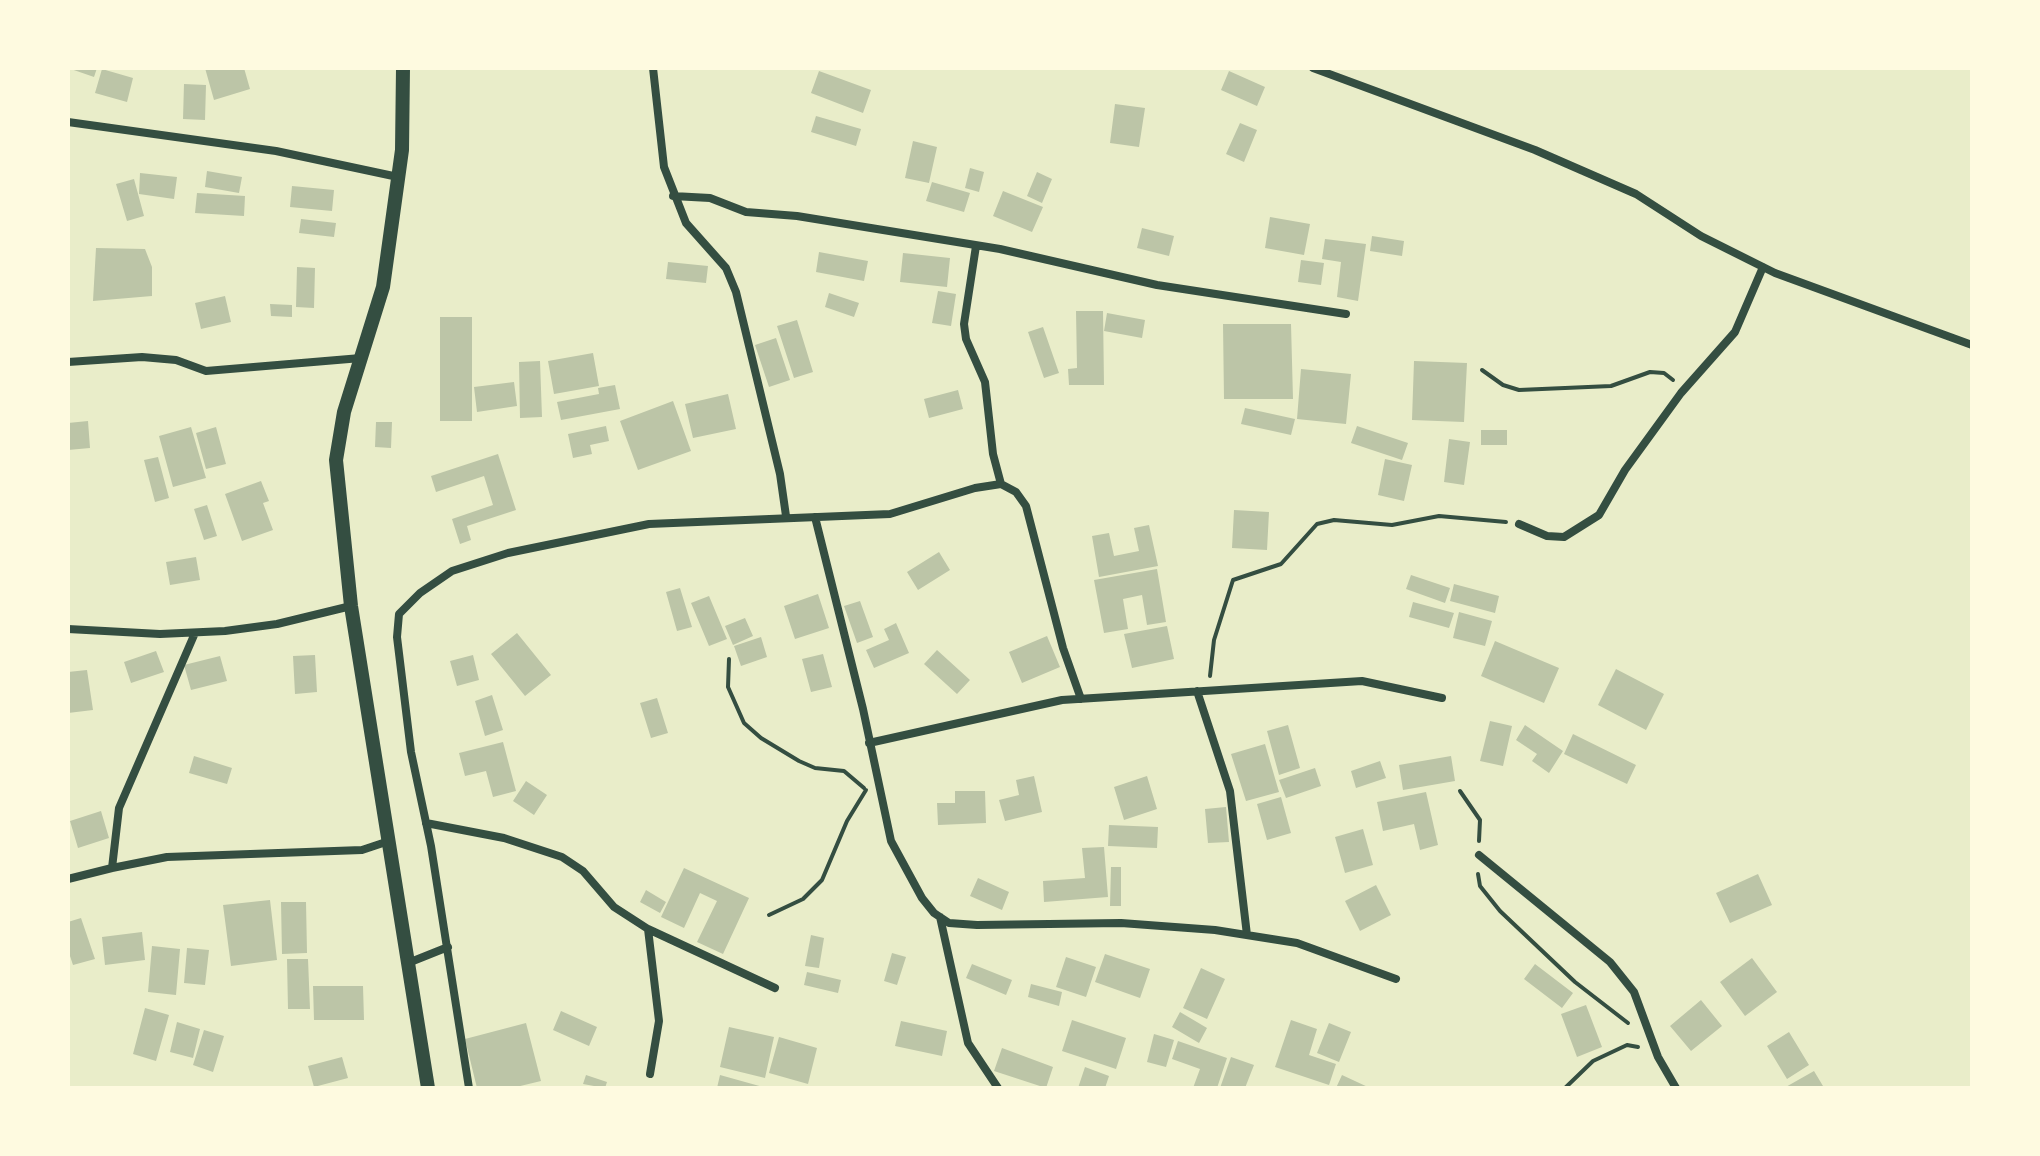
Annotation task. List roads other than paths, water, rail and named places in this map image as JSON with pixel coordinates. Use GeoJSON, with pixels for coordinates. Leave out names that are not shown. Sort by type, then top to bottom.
{"type":"FeatureCollection","features":[{"type":"Feature","properties":{"kind":"street"},"geometry":{"type":"LineString","coordinates":[[403,68],[398,177],[383,287],[344,412],[336,460],[351,606],[428,1088]]}},
{"type":"Feature","properties":{"kind":"street"},"geometry":{"type":"LineString","coordinates":[[653,68],[664,167],[686,223],[726,268],[736,292],[780,474],[786,516]]}},
{"type":"Feature","properties":{"kind":"street"},"geometry":{"type":"LineString","coordinates":[[1313,68],[1535,150],[1636,194],[1701,236],[1763,267],[1972,345]]}},
{"type":"Feature","properties":{"kind":"street"},"geometry":{"type":"LineString","coordinates":[[68,122],[276,151],[398,177]]}},
{"type":"Feature","properties":{"kind":"street"},"geometry":{"type":"LineString","coordinates":[[673,196],[710,198],[746,212],[797,216],[976,246],[1157,285],[1346,314]]}},
{"type":"Feature","properties":{"kind":"street"},"geometry":{"type":"LineString","coordinates":[[976,246],[964,324],[966,339],[985,382],[993,454],[1001,484]]}},
{"type":"Feature","properties":{"kind":"street"},"geometry":{"type":"LineString","coordinates":[[1519,524],[1547,536],[1564,537],[1599,515],[1625,470],[1685,388],[1735,332],[1763,267]]}},
{"type":"Feature","properties":{"kind":"street"},"geometry":{"type":"LineString","coordinates":[[68,362],[142,357],[176,360],[206,371],[361,358]]}},
{"type":"Feature","properties":{"kind":"street"},"geometry":{"type":"LineString","coordinates":[[469,1088],[448,947],[411,752],[397,637],[399,614],[420,593],[452,571],[508,553],[649,524],[890,514],[975,488],[1001,484],[1016,492],[1026,506],[1081,699]]}},
{"type":"Feature","properties":{"kind":"street"},"geometry":{"type":"LineString","coordinates":[[815,517],[891,841],[922,898],[940,917],[949,923],[977,925],[1121,923],[1247,935],[1297,943],[1396,979]]}},
{"type":"Feature","properties":{"kind":"street"},"geometry":{"type":"LineString","coordinates":[[68,629],[195,633],[277,624],[351,606]]}},
{"type":"Feature","properties":{"kind":"street"},"geometry":{"type":"LineString","coordinates":[[112,868],[119,808],[195,633]]}},
{"type":"Feature","properties":{"kind":"street"},"geometry":{"type":"LineString","coordinates":[[869,743],[1062,700],[1362,681],[1442,698]]}},
{"type":"Feature","properties":{"kind":"street"},"geometry":{"type":"LineString","coordinates":[[1197,691],[1230,791],[1247,935]]}},
{"type":"Feature","properties":{"kind":"street"},"geometry":{"type":"LineString","coordinates":[[426,823],[504,838],[562,857],[583,871],[614,907],[648,929],[775,988]]}},
{"type":"Feature","properties":{"kind":"street"},"geometry":{"type":"LineString","coordinates":[[68,879],[167,857],[362,850],[389,841]]}},
{"type":"Feature","properties":{"kind":"street"},"geometry":{"type":"LineString","coordinates":[[1479,855],[1610,962],[1634,992],[1658,1057],[1676,1088]]}},
{"type":"Feature","properties":{"kind":"street"},"geometry":{"type":"LineString","coordinates":[[940,917],[968,1043],[998,1088]]}},
{"type":"Feature","properties":{"kind":"street"},"geometry":{"type":"LineString","coordinates":[[648,929],[659,1021],[650,1074]]}},
{"type":"Feature","properties":{"kind":"street"},"geometry":{"type":"LineString","coordinates":[[408,963],[448,947]]}}]}
